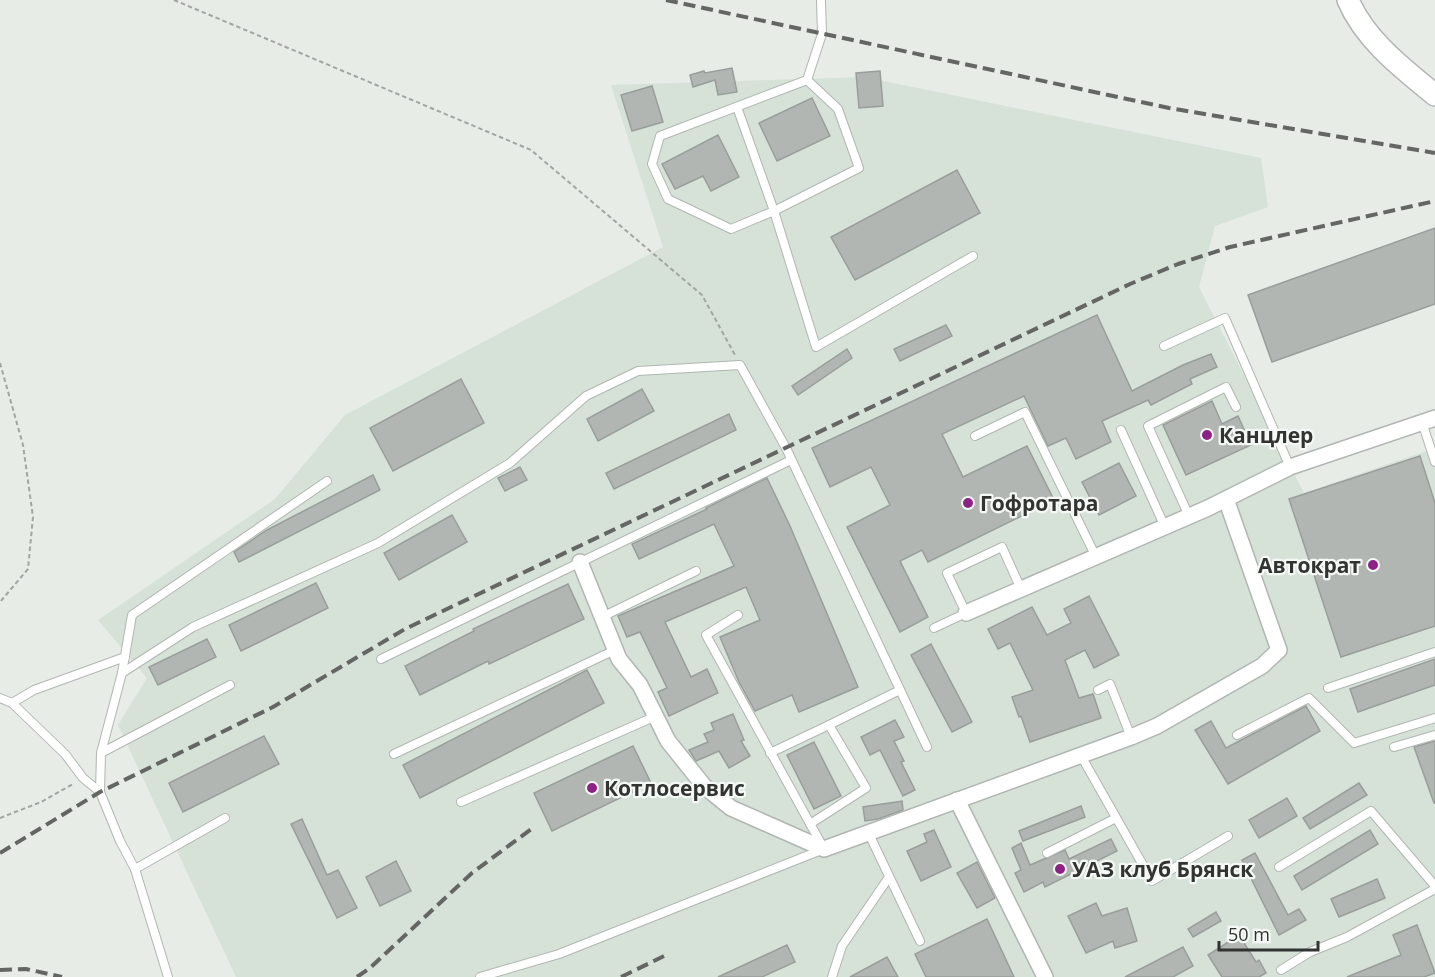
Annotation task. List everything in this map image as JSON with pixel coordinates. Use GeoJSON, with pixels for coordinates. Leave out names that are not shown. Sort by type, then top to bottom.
{"type":"FeatureCollection","features":[{"type":"Feature","properties":{"kind":"street"},"geometry":{"type":"LineString","coordinates":[[1348,0],[1352,10],[1381,47],[1402,69],[1435,94]]}},
{"type":"Feature","properties":{"kind":"street"},"geometry":{"type":"LineString","coordinates":[[966,613],[1189,516],[1290,467],[1428,420]]}},
{"type":"Feature","properties":{"kind":"street"},"geometry":{"type":"LineString","coordinates":[[580,562],[619,659],[640,685],[668,741],[704,786],[731,808],[824,849],[1131,737],[1157,726],[1262,666],[1279,650],[1226,499]]}},
{"type":"Feature","properties":{"kind":"street"},"geometry":{"type":"LineString","coordinates":[[957,800],[1045,977]]}},
{"type":"Feature","properties":{"kind":"lane"},"geometry":{"type":"LineString","coordinates":[[807,80],[822,34],[821,0]]}},
{"type":"Feature","properties":{"kind":"lane"},"geometry":{"type":"LineString","coordinates":[[807,80],[838,108],[859,168],[731,230],[668,199],[652,164],[660,136],[807,80]]}},
{"type":"Feature","properties":{"kind":"lane"},"geometry":{"type":"LineString","coordinates":[[737,107],[774,211],[816,347],[973,256]]}},
{"type":"Feature","properties":{"kind":"lane"},"geometry":{"type":"LineString","coordinates":[[1164,346],[1225,318],[1290,467]]}},
{"type":"Feature","properties":{"kind":"lane"},"geometry":{"type":"LineString","coordinates":[[122,673],[193,627],[378,543],[510,463],[586,396],[638,371],[740,365],[791,460],[927,747]]}},
{"type":"Feature","properties":{"kind":"lane"},"geometry":{"type":"LineString","coordinates":[[1189,516],[1148,426],[1226,387],[1236,407]]}},
{"type":"Feature","properties":{"kind":"lane"},"geometry":{"type":"LineString","coordinates":[[975,436],[1025,412],[1096,557]]}},
{"type":"Feature","properties":{"kind":"lane"},"geometry":{"type":"LineString","coordinates":[[1428,420],[1435,462]]}},
{"type":"Feature","properties":{"kind":"lane"},"geometry":{"type":"LineString","coordinates":[[1121,430],[1164,527]]}},
{"type":"Feature","properties":{"kind":"lane"},"geometry":{"type":"LineString","coordinates":[[381,659],[791,460]]}},
{"type":"Feature","properties":{"kind":"lane"},"geometry":{"type":"LineString","coordinates":[[168,977],[135,869],[120,841],[100,792],[102,753],[122,673],[132,615],[327,481]]}},
{"type":"Feature","properties":{"kind":"lane"},"geometry":{"type":"LineString","coordinates":[[934,628],[966,613],[947,573],[1002,548],[1021,590]]}},
{"type":"Feature","properties":{"kind":"lane"},"geometry":{"type":"LineString","coordinates":[[602,617],[696,571]]}},
{"type":"Feature","properties":{"kind":"lane"},"geometry":{"type":"LineString","coordinates":[[480,977],[559,954],[824,849],[706,635],[738,615]]}},
{"type":"Feature","properties":{"kind":"lane"},"geometry":{"type":"LineString","coordinates":[[394,754],[615,650]]}},
{"type":"Feature","properties":{"kind":"lane"},"geometry":{"type":"LineString","coordinates":[[1328,688],[1435,652]]}},
{"type":"Feature","properties":{"kind":"lane"},"geometry":{"type":"LineString","coordinates":[[12,704],[34,690],[125,657]]}},
{"type":"Feature","properties":{"kind":"lane"},"geometry":{"type":"LineString","coordinates":[[1098,690],[1110,684],[1131,737]]}},
{"type":"Feature","properties":{"kind":"lane"},"geometry":{"type":"LineString","coordinates":[[102,753],[230,685]]}},
{"type":"Feature","properties":{"kind":"lane"},"geometry":{"type":"LineString","coordinates":[[770,753],[900,690]]}},
{"type":"Feature","properties":{"kind":"lane"},"geometry":{"type":"LineString","coordinates":[[0,698],[12,704],[66,754],[83,778],[100,792]]}},
{"type":"Feature","properties":{"kind":"lane"},"geometry":{"type":"LineString","coordinates":[[1237,735],[1309,698],[1354,742],[1435,718]]}},
{"type":"Feature","properties":{"kind":"lane"},"geometry":{"type":"LineString","coordinates":[[461,802],[656,716]]}},
{"type":"Feature","properties":{"kind":"lane"},"geometry":{"type":"LineString","coordinates":[[810,824],[866,788],[829,725]]}},
{"type":"Feature","properties":{"kind":"lane"},"geometry":{"type":"LineString","coordinates":[[1394,747],[1435,735]]}},
{"type":"Feature","properties":{"kind":"lane"},"geometry":{"type":"LineString","coordinates":[[1080,754],[1152,881],[1228,836]]}},
{"type":"Feature","properties":{"kind":"lane"},"geometry":{"type":"LineString","coordinates":[[1279,867],[1371,811],[1435,887],[1347,937],[1310,952],[1281,970]]}},
{"type":"Feature","properties":{"kind":"lane"},"geometry":{"type":"LineString","coordinates":[[135,869],[225,818]]}},
{"type":"Feature","properties":{"kind":"lane"},"geometry":{"type":"LineString","coordinates":[[1047,853],[1116,818]]}},
{"type":"Feature","properties":{"kind":"lane"},"geometry":{"type":"LineString","coordinates":[[869,834],[920,941]]}},
{"type":"Feature","properties":{"kind":"lane"},"geometry":{"type":"LineString","coordinates":[[832,977],[842,946],[889,877]]}},
{"type":"Feature","properties":{"kind":"path"},"geometry":{"type":"LineString","coordinates":[[174,0],[531,150],[702,295],[740,365]]}},
{"type":"Feature","properties":{"kind":"path"},"geometry":{"type":"LineString","coordinates":[[0,363],[23,445],[33,517],[28,569],[0,602]]}},
{"type":"Feature","properties":{"kind":"path"},"geometry":{"type":"LineString","coordinates":[[0,818],[41,802],[83,778]]}},
{"type":"Feature","properties":{"kind":"shaded area"},"geometry":{"type":"Polygon","coordinates":[[[864,77],[1261,158],[1268,207],[1215,226],[1199,287],[1304,493],[1435,448],[1435,977],[236,977],[118,725],[147,678],[98,620],[275,499],[345,415],[663,247],[611,85],[864,77]]]}},
{"type":"Feature","properties":{"kind":"building"},"geometry":{"type":"Polygon","coordinates":[[[732,68],[737,92],[718,95],[715,80],[693,87],[690,75],[732,68]]]}},
{"type":"Feature","properties":{"kind":"building"},"geometry":{"type":"Polygon","coordinates":[[[880,71],[883,106],[859,108],[856,73],[880,71]]]}},
{"type":"Feature","properties":{"kind":"building"},"geometry":{"type":"Polygon","coordinates":[[[652,86],[663,122],[632,131],[621,95],[652,86]]]}},
{"type":"Feature","properties":{"kind":"building"},"geometry":{"type":"Polygon","coordinates":[[[812,98],[830,136],[777,161],[759,123],[812,98]]]}},
{"type":"Feature","properties":{"kind":"building"},"geometry":{"type":"Polygon","coordinates":[[[718,135],[739,177],[711,191],[703,176],[675,189],[662,164],[718,135]]]}},
{"type":"Feature","properties":{"kind":"building"},"geometry":{"type":"Polygon","coordinates":[[[957,170],[980,213],[855,280],[831,237],[957,170]]]}},
{"type":"Feature","properties":{"kind":"building"},"geometry":{"type":"Polygon","coordinates":[[[1435,228],[1435,304],[1272,362],[1248,295],[1435,228]]]}},
{"type":"Feature","properties":{"kind":"building"},"geometry":{"type":"Polygon","coordinates":[[[1097,315],[1132,391],[1183,365],[1211,354],[1217,367],[1190,379],[1192,384],[1151,405],[1148,400],[1102,421],[1111,442],[1076,459],[1066,438],[1048,446],[1024,396],[942,434],[963,477],[1027,446],[1054,500],[928,562],[922,550],[900,561],[928,617],[900,632],[847,527],[890,505],[871,467],[830,487],[812,448],[1097,315]]]}},
{"type":"Feature","properties":{"kind":"building"},"geometry":{"type":"Polygon","coordinates":[[[946,325],[952,336],[900,361],[894,349],[946,325]]]}},
{"type":"Feature","properties":{"kind":"building"},"geometry":{"type":"Polygon","coordinates":[[[847,349],[852,358],[798,395],[792,386],[847,349]]]}},
{"type":"Feature","properties":{"kind":"building"},"geometry":{"type":"Polygon","coordinates":[[[461,379],[484,423],[393,471],[370,428],[461,379]]]}},
{"type":"Feature","properties":{"kind":"building"},"geometry":{"type":"Polygon","coordinates":[[[642,389],[654,411],[598,441],[587,419],[642,389]]]}},
{"type":"Feature","properties":{"kind":"building","name":"Канцлер"},"geometry":{"type":"Polygon","coordinates":[[[1212,401],[1222,424],[1238,416],[1251,445],[1186,475],[1163,425],[1212,401]]]}},
{"type":"Feature","properties":{"kind":"building"},"geometry":{"type":"Polygon","coordinates":[[[729,414],[736,430],[614,489],[606,473],[729,414]]]}},
{"type":"Feature","properties":{"kind":"building","name":"Автократ"},"geometry":{"type":"Polygon","coordinates":[[[1420,456],[1435,503],[1435,626],[1341,657],[1289,499],[1420,456]]]}},
{"type":"Feature","properties":{"kind":"building"},"geometry":{"type":"Polygon","coordinates":[[[1119,463],[1136,496],[1099,515],[1082,482],[1119,463]]]}},
{"type":"Feature","properties":{"kind":"building"},"geometry":{"type":"Polygon","coordinates":[[[520,467],[527,480],[505,491],[498,478],[520,467]]]}},
{"type":"Feature","properties":{"kind":"building"},"geometry":{"type":"Polygon","coordinates":[[[373,475],[380,490],[239,562],[234,552],[267,530],[373,475]]]}},
{"type":"Feature","properties":{"kind":"building"},"geometry":{"type":"Polygon","coordinates":[[[767,478],[790,526],[858,687],[799,712],[792,695],[755,711],[739,682],[720,637],[760,620],[746,587],[665,622],[691,677],[707,669],[718,693],[669,716],[658,692],[667,688],[640,632],[627,637],[618,616],[734,566],[714,524],[639,559],[632,544],[767,478]]]}},
{"type":"Feature","properties":{"kind":"building"},"geometry":{"type":"Polygon","coordinates":[[[452,515],[467,542],[399,580],[384,553],[452,515]]]}},
{"type":"Feature","properties":{"kind":"building"},"geometry":{"type":"Polygon","coordinates":[[[316,583],[328,608],[241,651],[229,625],[316,583]]]}},
{"type":"Feature","properties":{"kind":"building"},"geometry":{"type":"Polygon","coordinates":[[[568,584],[584,619],[489,664],[488,661],[420,695],[405,666],[474,631],[473,629],[568,584]]]}},
{"type":"Feature","properties":{"kind":"building"},"geometry":{"type":"Polygon","coordinates":[[[1089,596],[1119,655],[1094,668],[1085,650],[1065,660],[1079,698],[1093,694],[1101,718],[1030,742],[1012,697],[1033,690],[1010,643],[998,649],[988,629],[1032,607],[1047,635],[1071,623],[1064,609],[1089,596]]]}},
{"type":"Feature","properties":{"kind":"building"},"geometry":{"type":"Polygon","coordinates":[[[207,639],[216,657],[158,685],[149,667],[207,639]]]}},
{"type":"Feature","properties":{"kind":"building"},"geometry":{"type":"Polygon","coordinates":[[[931,644],[972,722],[952,732],[911,655],[931,644]]]}},
{"type":"Feature","properties":{"kind":"building"},"geometry":{"type":"Polygon","coordinates":[[[1435,659],[1435,685],[1358,712],[1350,689],[1435,659]]]}},
{"type":"Feature","properties":{"kind":"building"},"geometry":{"type":"Polygon","coordinates":[[[587,670],[604,703],[420,798],[403,765],[587,670]]]}},
{"type":"Feature","properties":{"kind":"building"},"geometry":{"type":"Polygon","coordinates":[[[1306,706],[1320,731],[1228,784],[1195,730],[1211,721],[1226,748],[1306,706]]]}},
{"type":"Feature","properties":{"kind":"building"},"geometry":{"type":"Polygon","coordinates":[[[733,714],[744,740],[741,741],[750,756],[729,768],[719,751],[696,761],[689,750],[708,742],[704,734],[714,730],[711,723],[733,714]]]}},
{"type":"Feature","properties":{"kind":"building"},"geometry":{"type":"Polygon","coordinates":[[[895,720],[904,737],[894,741],[904,761],[901,762],[915,790],[903,796],[880,750],[870,755],[861,737],[895,720]]]}},
{"type":"Feature","properties":{"kind":"building"},"geometry":{"type":"Polygon","coordinates":[[[264,736],[279,764],[183,812],[169,783],[264,736]]]}},
{"type":"Feature","properties":{"kind":"building"},"geometry":{"type":"Polygon","coordinates":[[[1435,741],[1435,803],[1434,803],[1414,747],[1435,741]]]}},
{"type":"Feature","properties":{"kind":"building"},"geometry":{"type":"Polygon","coordinates":[[[814,742],[841,796],[814,809],[787,755],[814,742]]]}},
{"type":"Feature","properties":{"kind":"building","name":"Котлосервис"},"geometry":{"type":"Polygon","coordinates":[[[633,746],[651,783],[552,831],[534,793],[633,746]]]}},
{"type":"Feature","properties":{"kind":"building"},"geometry":{"type":"Polygon","coordinates":[[[1359,783],[1367,795],[1310,829],[1303,818],[1359,783]]]}},
{"type":"Feature","properties":{"kind":"building"},"geometry":{"type":"Polygon","coordinates":[[[1287,798],[1297,816],[1259,838],[1249,820],[1287,798]]]}},
{"type":"Feature","properties":{"kind":"building"},"geometry":{"type":"Polygon","coordinates":[[[902,801],[903,810],[865,821],[863,807],[902,801]]]}},
{"type":"Feature","properties":{"kind":"building"},"geometry":{"type":"Polygon","coordinates":[[[1081,806],[1085,817],[1023,841],[1019,831],[1081,806]]]}},
{"type":"Feature","properties":{"kind":"building"},"geometry":{"type":"Polygon","coordinates":[[[302,819],[327,875],[338,870],[357,908],[337,918],[291,824],[302,819]]]}},
{"type":"Feature","properties":{"kind":"building"},"geometry":{"type":"Polygon","coordinates":[[[934,830],[951,867],[921,881],[907,851],[927,842],[924,834],[934,830]]]}},
{"type":"Feature","properties":{"kind":"building"},"geometry":{"type":"Polygon","coordinates":[[[1370,830],[1378,844],[1302,890],[1294,876],[1370,830]]]}},
{"type":"Feature","properties":{"kind":"building"},"geometry":{"type":"Polygon","coordinates":[[[1111,839],[1117,851],[1045,887],[1043,882],[1024,892],[1015,873],[1021,870],[1012,848],[1021,843],[1030,865],[1065,850],[1069,859],[1111,839]]]}},
{"type":"Feature","properties":{"kind":"building"},"geometry":{"type":"Polygon","coordinates":[[[1255,853],[1288,915],[1299,909],[1306,920],[1279,935],[1242,860],[1255,853]]]}},
{"type":"Feature","properties":{"kind":"building"},"geometry":{"type":"Polygon","coordinates":[[[396,861],[411,891],[380,906],[366,877],[396,861]]]}},
{"type":"Feature","properties":{"kind":"building"},"geometry":{"type":"Polygon","coordinates":[[[977,862],[995,898],[977,908],[957,873],[977,862]]]}},
{"type":"Feature","properties":{"kind":"building"},"geometry":{"type":"Polygon","coordinates":[[[1377,879],[1385,898],[1339,917],[1331,899],[1377,879]]]}},
{"type":"Feature","properties":{"kind":"building"},"geometry":{"type":"Polygon","coordinates":[[[1096,903],[1102,916],[1127,908],[1137,941],[1115,948],[1113,941],[1086,953],[1068,916],[1096,903]]]}},
{"type":"Feature","properties":{"kind":"building"},"geometry":{"type":"Polygon","coordinates":[[[1216,912],[1221,921],[1193,937],[1188,929],[1216,912]]]}},
{"type":"Feature","properties":{"kind":"building"},"geometry":{"type":"Polygon","coordinates":[[[987,919],[1014,977],[926,977],[915,954],[987,919]]]}},
{"type":"Feature","properties":{"kind":"building"},"geometry":{"type":"Polygon","coordinates":[[[1417,925],[1435,973],[1424,977],[1347,977],[1401,955],[1393,935],[1417,925]]]}},
{"type":"Feature","properties":{"kind":"building"},"geometry":{"type":"Polygon","coordinates":[[[1239,935],[1256,962],[1259,960],[1266,973],[1259,977],[1222,977],[1208,955],[1239,935]]]}},
{"type":"Feature","properties":{"kind":"building"},"geometry":{"type":"Polygon","coordinates":[[[787,945],[795,962],[762,977],[718,977],[787,945]]]}},
{"type":"Feature","properties":{"kind":"building"},"geometry":{"type":"Polygon","coordinates":[[[1183,947],[1193,966],[1173,977],[1125,977],[1183,947]]]}},
{"type":"Feature","properties":{"kind":"building"},"geometry":{"type":"Polygon","coordinates":[[[887,957],[898,977],[850,977],[887,957]]]}},
{"type":"Feature","properties":{"kind":"railway"},"geometry":{"type":"LineString","coordinates":[[666,0],[1169,108],[1435,153]]}},
{"type":"Feature","properties":{"kind":"railway"},"geometry":{"type":"LineString","coordinates":[[0,853],[100,792],[273,707],[405,629],[1130,284],[1178,264],[1230,247],[1435,201]]}},
{"type":"Feature","properties":{"kind":"railway"},"geometry":{"type":"LineString","coordinates":[[357,977],[370,968],[472,873],[534,827]]}},
{"type":"Feature","properties":{"kind":"railway"},"geometry":{"type":"LineString","coordinates":[[621,977],[664,956]]}},
{"type":"Feature","properties":{"kind":"railway"},"geometry":{"type":"LineString","coordinates":[[0,970],[26,969],[62,977]]}},
{"type":"Feature","properties":{"kind":"place","name":"Канцлер"},"geometry":{"type":"Point","coordinates":[1207,435]}},
{"type":"Feature","properties":{"kind":"place","name":"Гофротара"},"geometry":{"type":"Point","coordinates":[968,503]}},
{"type":"Feature","properties":{"kind":"place","name":"Автократ"},"geometry":{"type":"Point","coordinates":[1373,565]}},
{"type":"Feature","properties":{"kind":"place","name":"Котлосервис"},"geometry":{"type":"Point","coordinates":[592,788]}},
{"type":"Feature","properties":{"kind":"place","name":"УАЗ клуб Брянск"},"geometry":{"type":"Point","coordinates":[1060,869]}}]}
